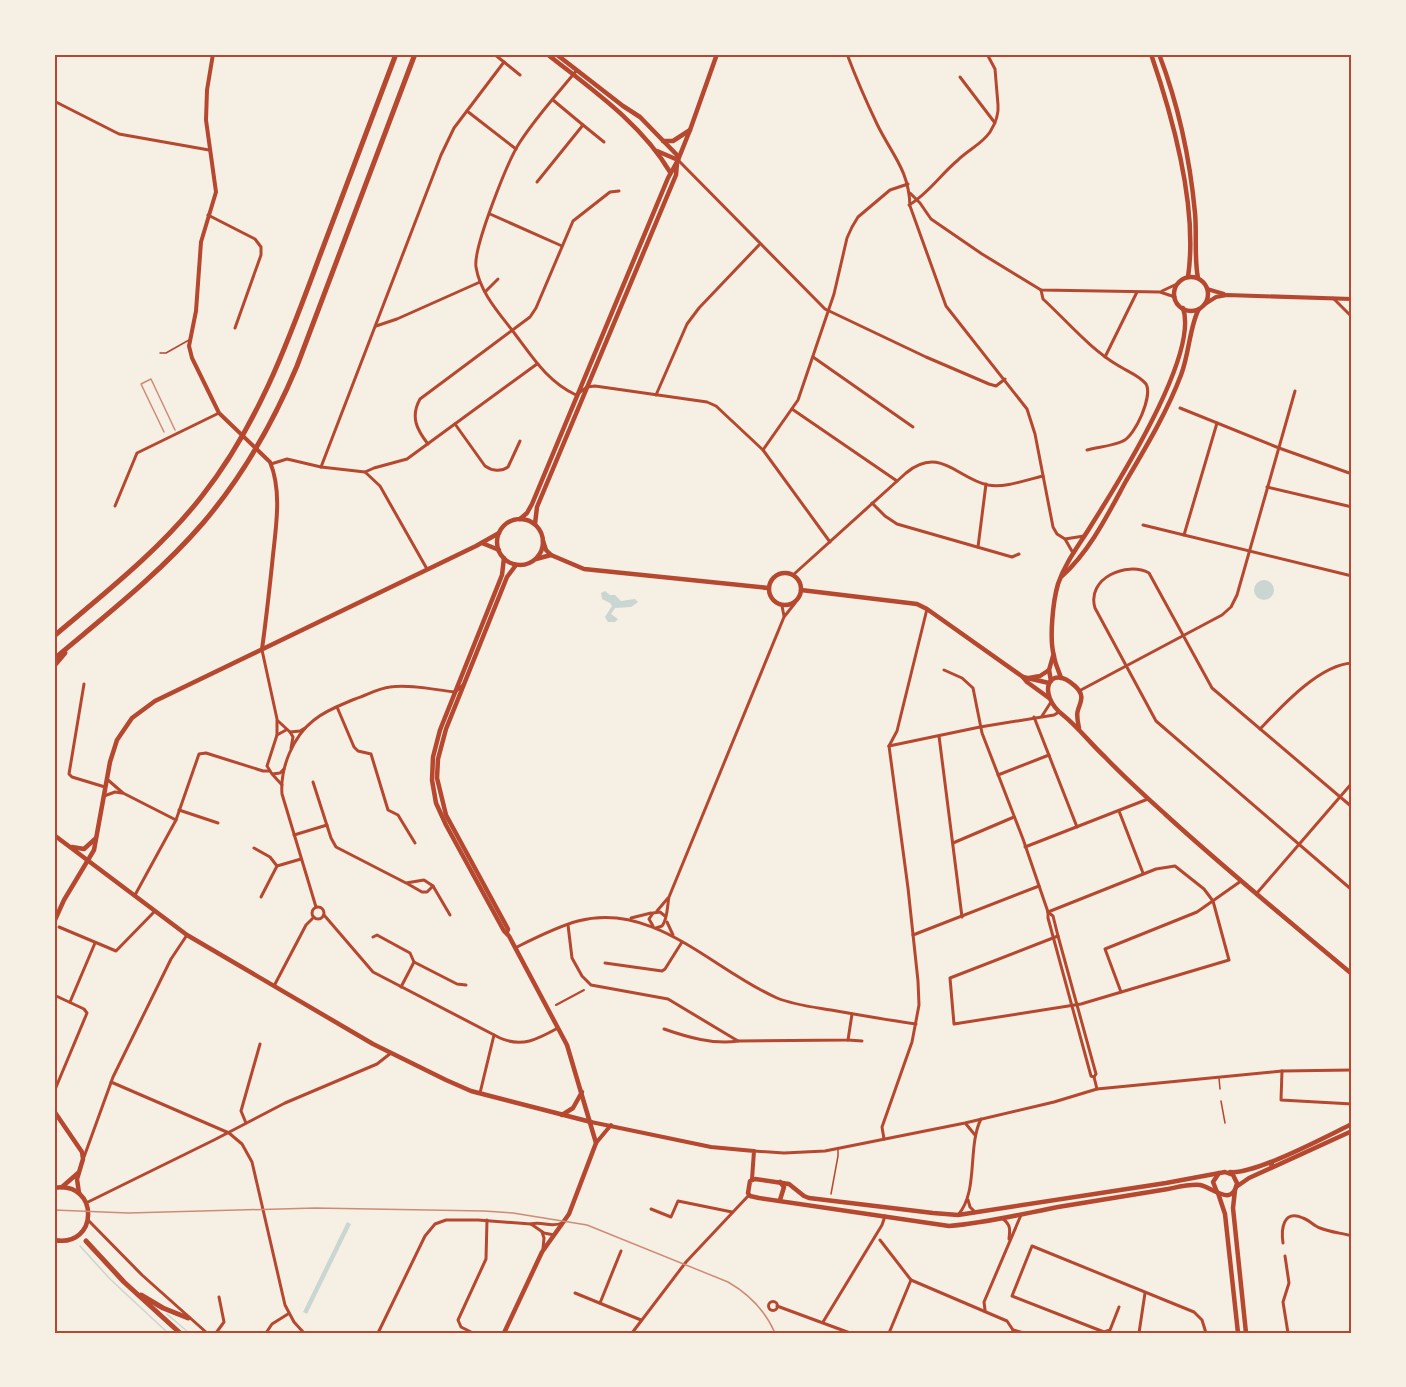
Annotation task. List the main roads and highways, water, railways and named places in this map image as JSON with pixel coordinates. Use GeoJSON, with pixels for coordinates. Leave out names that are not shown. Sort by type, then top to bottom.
{"type":"FeatureCollection","features":[{"type":"Feature","properties":{"kind":"highway"},"geometry":{"type":"LineString","coordinates":[[54,636],[141,562],[178,525],[209,488],[243,436],[260,406],[287,343],[396,54]]}},
{"type":"Feature","properties":{"kind":"highway"},"geometry":{"type":"LineString","coordinates":[[54,659],[147,580],[183,544],[223,499],[262,440],[285,394],[305,345],[415,54]]}},
{"type":"Feature","properties":{"kind":"highway"},"geometry":{"type":"LineString","coordinates":[[54,666],[74,642]]}},
{"type":"Feature","properties":{"kind":"highway"},"geometry":{"type":"LineString","coordinates":[[175,1333],[128,1291],[84,1242],[180,1333]]}},
{"type":"Feature","properties":{"kind":"highway"},"geometry":{"type":"LineString","coordinates":[[128,1286],[163,1308],[188,1318]]}},
{"type":"Feature","properties":{"kind":"main road"},"geometry":{"type":"LineString","coordinates":[[547,54],[640,117],[677,155],[678,160]]}},
{"type":"Feature","properties":{"kind":"main road"},"geometry":{"type":"LineString","coordinates":[[556,54],[655,150],[670,172]]}},
{"type":"Feature","properties":{"kind":"main road"},"geometry":{"type":"LineString","coordinates":[[535,524],[537,507],[674,180],[678,160],[717,54]]}},
{"type":"Feature","properties":{"kind":"main road"},"geometry":{"type":"LineString","coordinates":[[1151,54],[1165,94],[1184,182],[1189,229],[1188,278]]}},
{"type":"Feature","properties":{"kind":"main road"},"geometry":{"type":"LineString","coordinates":[[1159,54],[1173,93],[1190,177],[1196,228],[1198,278]]}},
{"type":"Feature","properties":{"kind":"main road"},"geometry":{"type":"LineString","coordinates":[[660,139],[673,141],[690,130]]}},
{"type":"Feature","properties":{"kind":"main road"},"geometry":{"type":"LineString","coordinates":[[655,150],[678,160]]}},
{"type":"Feature","properties":{"kind":"main road"},"geometry":{"type":"LineString","coordinates":[[54,922],[64,900],[94,850],[112,751],[126,724],[137,713],[155,701],[482,543],[499,533],[508,523],[520,519],[527,513],[670,172],[678,160]]}},
{"type":"Feature","properties":{"kind":"main road"},"geometry":{"type":"LineString","coordinates":[[1060,578],[1079,557],[1106,517],[1168,405],[1185,365],[1194,318],[1208,298],[1204,282],[1198,278],[1188,278],[1179,283],[1175,290],[1175,297],[1183,308],[1199,309]]}},
{"type":"Feature","properties":{"kind":"main road"},"geometry":{"type":"LineString","coordinates":[[1050,700],[1047,688],[1050,682],[1053,622],[1060,578],[1065,565],[1085,536],[1148,427],[1170,381],[1182,343],[1185,320],[1183,308]]}},
{"type":"Feature","properties":{"kind":"main road"},"geometry":{"type":"LineString","coordinates":[[520,519],[535,524],[542,533],[542,551],[536,559]]}},
{"type":"Feature","properties":{"kind":"main road"},"geometry":{"type":"LineString","coordinates":[[499,533],[499,550]]}},
{"type":"Feature","properties":{"kind":"main road"},"geometry":{"type":"LineString","coordinates":[[543,542],[551,555],[589,569],[768,588]]}},
{"type":"Feature","properties":{"kind":"main road"},"geometry":{"type":"LineString","coordinates":[[482,543],[492,545],[504,558],[516,564],[526,564],[551,555]]}},
{"type":"Feature","properties":{"kind":"main road"},"geometry":{"type":"LineString","coordinates":[[504,558],[502,575],[436,741],[432,771],[436,803],[446,825],[504,931],[507,932]]}},
{"type":"Feature","properties":{"kind":"main road"},"geometry":{"type":"LineString","coordinates":[[505,1333],[542,1252],[571,1208],[596,1143],[571,1054],[515,948],[507,932],[508,929],[446,815],[437,778],[442,739],[507,577],[516,564]]}},
{"type":"Feature","properties":{"kind":"main road"},"geometry":{"type":"LineString","coordinates":[[788,573],[798,580],[801,590],[800,597],[795,603],[782,606],[770,597],[768,588],[774,577],[788,573]]}},
{"type":"Feature","properties":{"kind":"main road"},"geometry":{"type":"LineString","coordinates":[[801,590],[917,604],[1026,678],[1050,682],[1061,678],[1072,683],[1079,691],[1082,700],[1078,710],[1079,728]]}},
{"type":"Feature","properties":{"kind":"main road"},"geometry":{"type":"LineString","coordinates":[[1053,656],[1061,678]]}},
{"type":"Feature","properties":{"kind":"main road"},"geometry":{"type":"LineString","coordinates":[[1026,678],[1040,676],[1049,670]]}},
{"type":"Feature","properties":{"kind":"main road"},"geometry":{"type":"LineString","coordinates":[[1026,678],[1027,682],[1079,728],[1107,760],[1148,799],[1352,974]]}},
{"type":"Feature","properties":{"kind":"main road"},"geometry":{"type":"LineString","coordinates":[[1059,712],[1068,714],[1078,710]]}},
{"type":"Feature","properties":{"kind":"main road"},"geometry":{"type":"LineString","coordinates":[[54,835],[187,935],[391,1053],[446,1080],[480,1093],[591,1122]]}},
{"type":"Feature","properties":{"kind":"main road"},"geometry":{"type":"LineString","coordinates":[[67,845],[84,849],[97,837]]}},
{"type":"Feature","properties":{"kind":"main road"},"geometry":{"type":"LineString","coordinates":[[562,1115],[573,1108],[582,1092]]}},
{"type":"Feature","properties":{"kind":"main road"},"geometry":{"type":"LineString","coordinates":[[54,1111],[80,1147],[83,1158],[78,1173],[79,1193]]}},
{"type":"Feature","properties":{"kind":"main road"},"geometry":{"type":"LineString","coordinates":[[1352,1124],[1301,1148],[1238,1173],[1220,1173],[958,1215],[807,1197],[789,1184],[752,1179],[749,1194],[949,1226],[1190,1185],[1202,1186],[1226,1195],[1249,1178],[1352,1131]]}},
{"type":"Feature","properties":{"kind":"main road"},"geometry":{"type":"LineString","coordinates":[[1227,1172],[1235,1176],[1233,1208],[1246,1333]]}},
{"type":"Feature","properties":{"kind":"main road"},"geometry":{"type":"LineString","coordinates":[[62,1187],[78,1173]]}},
{"type":"Feature","properties":{"kind":"main road"},"geometry":{"type":"LineString","coordinates":[[1220,1173],[1214,1182],[1225,1214],[1238,1333]]}},
{"type":"Feature","properties":{"kind":"main road"},"geometry":{"type":"LineString","coordinates":[[779,1182],[784,1187],[780,1200]]}},
{"type":"Feature","properties":{"kind":"main road"},"geometry":{"type":"LineString","coordinates":[[54,1188],[73,1189],[79,1193],[86,1203],[88,1220],[84,1230],[77,1237],[68,1240],[54,1240]]}},
{"type":"Feature","properties":{"kind":"main road"},"geometry":{"type":"LineString","coordinates":[[1017,1206],[1021,1210],[1021,1215]]}},
{"type":"Feature","properties":{"kind":"main road"},"geometry":{"type":"LineString","coordinates":[[885,1208],[883,1212],[885,1216]]}},
{"type":"Feature","properties":{"kind":"main road"},"geometry":{"type":"LineString","coordinates":[[998,1210],[1002,1218]]}},
{"type":"Feature","properties":{"kind":"waterway"},"geometry":{"type":"LineString","coordinates":[[80,1246],[110,1279],[168,1333]]}},
{"type":"Feature","properties":{"kind":"waterway"},"geometry":{"type":"LineString","coordinates":[[167,1314],[189,1333]]}},
{"type":"Feature","properties":{"kind":"tram line"},"geometry":{"type":"LineString","coordinates":[[54,1210],[128,1213],[315,1208],[484,1211],[513,1213],[587,1225],[728,1282],[756,1303],[775,1333]]}},
{"type":"Feature","properties":{"kind":"railway"},"geometry":{"type":"LineString","coordinates":[[164,432],[141,384],[151,379],[175,430]]}}]}
